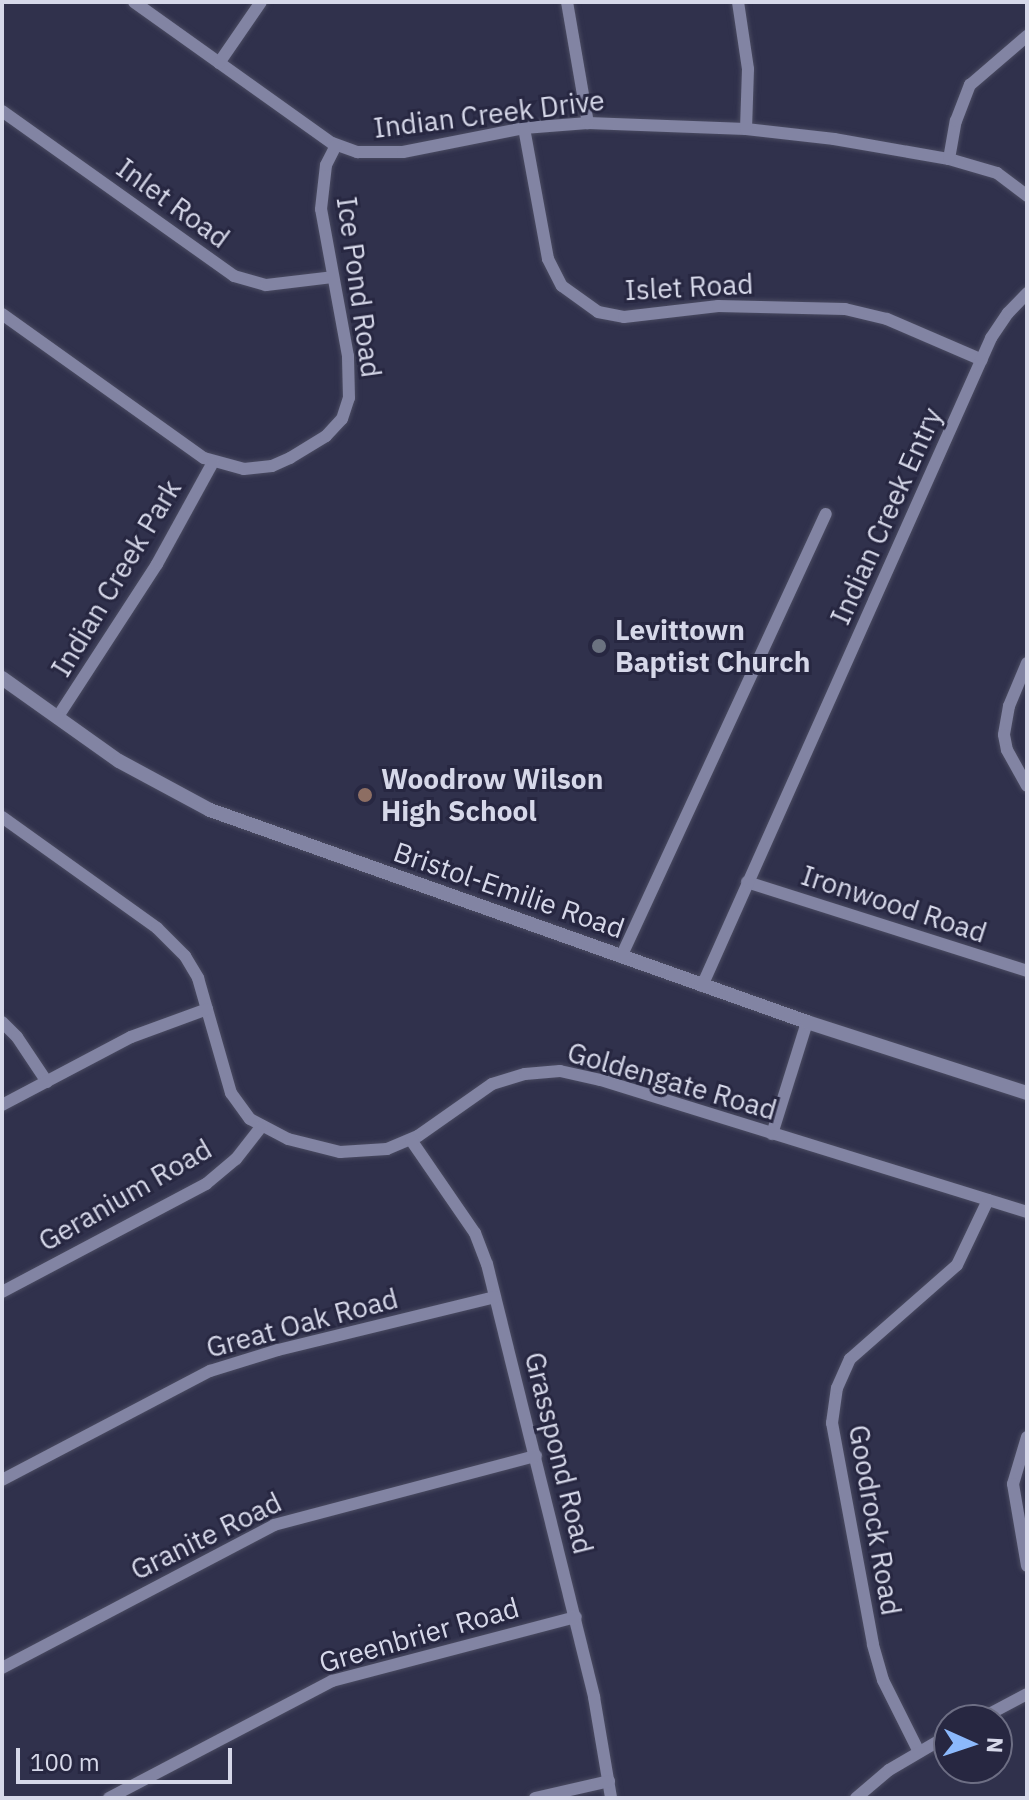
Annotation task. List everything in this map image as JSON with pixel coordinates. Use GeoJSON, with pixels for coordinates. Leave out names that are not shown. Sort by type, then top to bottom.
{"type":"FeatureCollection","features":[{"type":"Feature","properties":{"kind":"street","name":"Indian Creek Drive"},"geometry":{"type":"LineString","coordinates":[[134,2],[336,145],[378,154],[524,128],[588,123],[746,129],[834,139],[949,159],[997,173],[1027,196]]}},
{"type":"Feature","properties":{"kind":"street"},"geometry":{"type":"LineString","coordinates":[[219,63],[261,2]]}},
{"type":"Feature","properties":{"kind":"street"},"geometry":{"type":"LineString","coordinates":[[567,2],[588,123]]}},
{"type":"Feature","properties":{"kind":"street"},"geometry":{"type":"LineString","coordinates":[[738,2],[748,69],[746,129]]}},
{"type":"Feature","properties":{"kind":"street"},"geometry":{"type":"LineString","coordinates":[[949,159],[956,121],[970,85],[1027,36]]}},
{"type":"Feature","properties":{"kind":"street","name":"Inlet Road"},"geometry":{"type":"LineString","coordinates":[[2,111],[234,276],[266,285],[333,277]]}},
{"type":"Feature","properties":{"kind":"street","name":"Islet Road"},"geometry":{"type":"LineString","coordinates":[[524,128],[548,259],[562,286],[598,312],[624,317],[718,306],[845,309],[887,319],[982,360]]}},
{"type":"Feature","properties":{"kind":"street","name":"Ice Pond Road"},"geometry":{"type":"LineString","coordinates":[[2,314],[213,462],[236,468],[272,466],[326,436],[342,419],[350,384],[321,198],[326,165],[336,145]]}},
{"type":"Feature","properties":{"kind":"street","name":"Indian Creek Entry"},"geometry":{"type":"LineString","coordinates":[[702,986],[982,360],[1008,313],[1027,293]]}},
{"type":"Feature","properties":{"kind":"street","name":"Indian Creek Park"},"geometry":{"type":"LineString","coordinates":[[57,718],[157,564],[213,462]]}},
{"type":"Feature","properties":{"kind":"street"},"geometry":{"type":"LineString","coordinates":[[621,957],[826,514]]}},
{"type":"Feature","properties":{"kind":"street"},"geometry":{"type":"LineString","coordinates":[[1027,663],[1009,706],[1004,735],[1007,750],[1027,786]]}},
{"type":"Feature","properties":{"kind":"street","name":"Bristol-Emilie Road"},"geometry":{"type":"LineString","coordinates":[[2,678],[119,761],[210,810],[702,986],[1027,1093]]}},
{"type":"Feature","properties":{"kind":"street"},"geometry":{"type":"LineString","coordinates":[[2,817],[165,935],[194,970],[231,1093],[250,1119],[261,1127]]}},
{"type":"Feature","properties":{"kind":"street","name":"Ironwood Road"},"geometry":{"type":"LineString","coordinates":[[747,882],[1027,971]]}},
{"type":"Feature","properties":{"kind":"street"},"geometry":{"type":"LineString","coordinates":[[2,1105],[131,1037],[207,1009]]}},
{"type":"Feature","properties":{"kind":"street"},"geometry":{"type":"LineString","coordinates":[[2,1022],[17,1037],[47,1082]]}},
{"type":"Feature","properties":{"kind":"street"},"geometry":{"type":"LineString","coordinates":[[772,1134],[807,1022]]}},
{"type":"Feature","properties":{"kind":"street","name":"Goldengate Road"},"geometry":{"type":"LineString","coordinates":[[261,1127],[340,1152],[363,1153],[411,1140],[492,1084],[525,1074],[552,1071],[601,1080],[1027,1212]]}},
{"type":"Feature","properties":{"kind":"street","name":"Geranium Road"},"geometry":{"type":"LineString","coordinates":[[2,1292],[206,1184],[236,1159],[261,1127]]}},
{"type":"Feature","properties":{"kind":"street","name":"Grasspond Road"},"geometry":{"type":"LineString","coordinates":[[411,1140],[475,1233],[495,1297],[576,1617],[611,1798]]}},
{"type":"Feature","properties":{"kind":"street","name":"Goodrock Road"},"geometry":{"type":"LineString","coordinates":[[919,1752],[883,1680],[873,1644],[832,1423],[837,1388],[850,1359],[957,1265],[988,1200]]}},
{"type":"Feature","properties":{"kind":"street","name":"Great Oak Road"},"geometry":{"type":"LineString","coordinates":[[2,1480],[210,1371],[278,1350],[495,1297]]}},
{"type":"Feature","properties":{"kind":"street"},"geometry":{"type":"LineString","coordinates":[[1027,1437],[1013,1484],[1027,1566]]}},
{"type":"Feature","properties":{"kind":"street","name":"Granite Road"},"geometry":{"type":"LineString","coordinates":[[2,1668],[274,1525],[536,1456]]}},
{"type":"Feature","properties":{"kind":"street","name":"Greenbrier Road"},"geometry":{"type":"LineString","coordinates":[[109,1798],[332,1681],[576,1617]]}},
{"type":"Feature","properties":{"kind":"street"},"geometry":{"type":"LineString","coordinates":[[1008,1704],[1027,1694]]}},
{"type":"Feature","properties":{"kind":"street"},"geometry":{"type":"LineString","coordinates":[[858,1797],[933,1744]]}},
{"type":"Feature","properties":{"kind":"street"},"geometry":{"type":"LineString","coordinates":[[535,1798],[609,1781]]}},
{"type":"Feature","properties":{"kind":"place","name":"Levittown Baptist Church"},"geometry":{"type":"Point","coordinates":[599,646]}},
{"type":"Feature","properties":{"kind":"place","name":"Woodrow Wilson High School"},"geometry":{"type":"Point","coordinates":[365,795]}}]}
